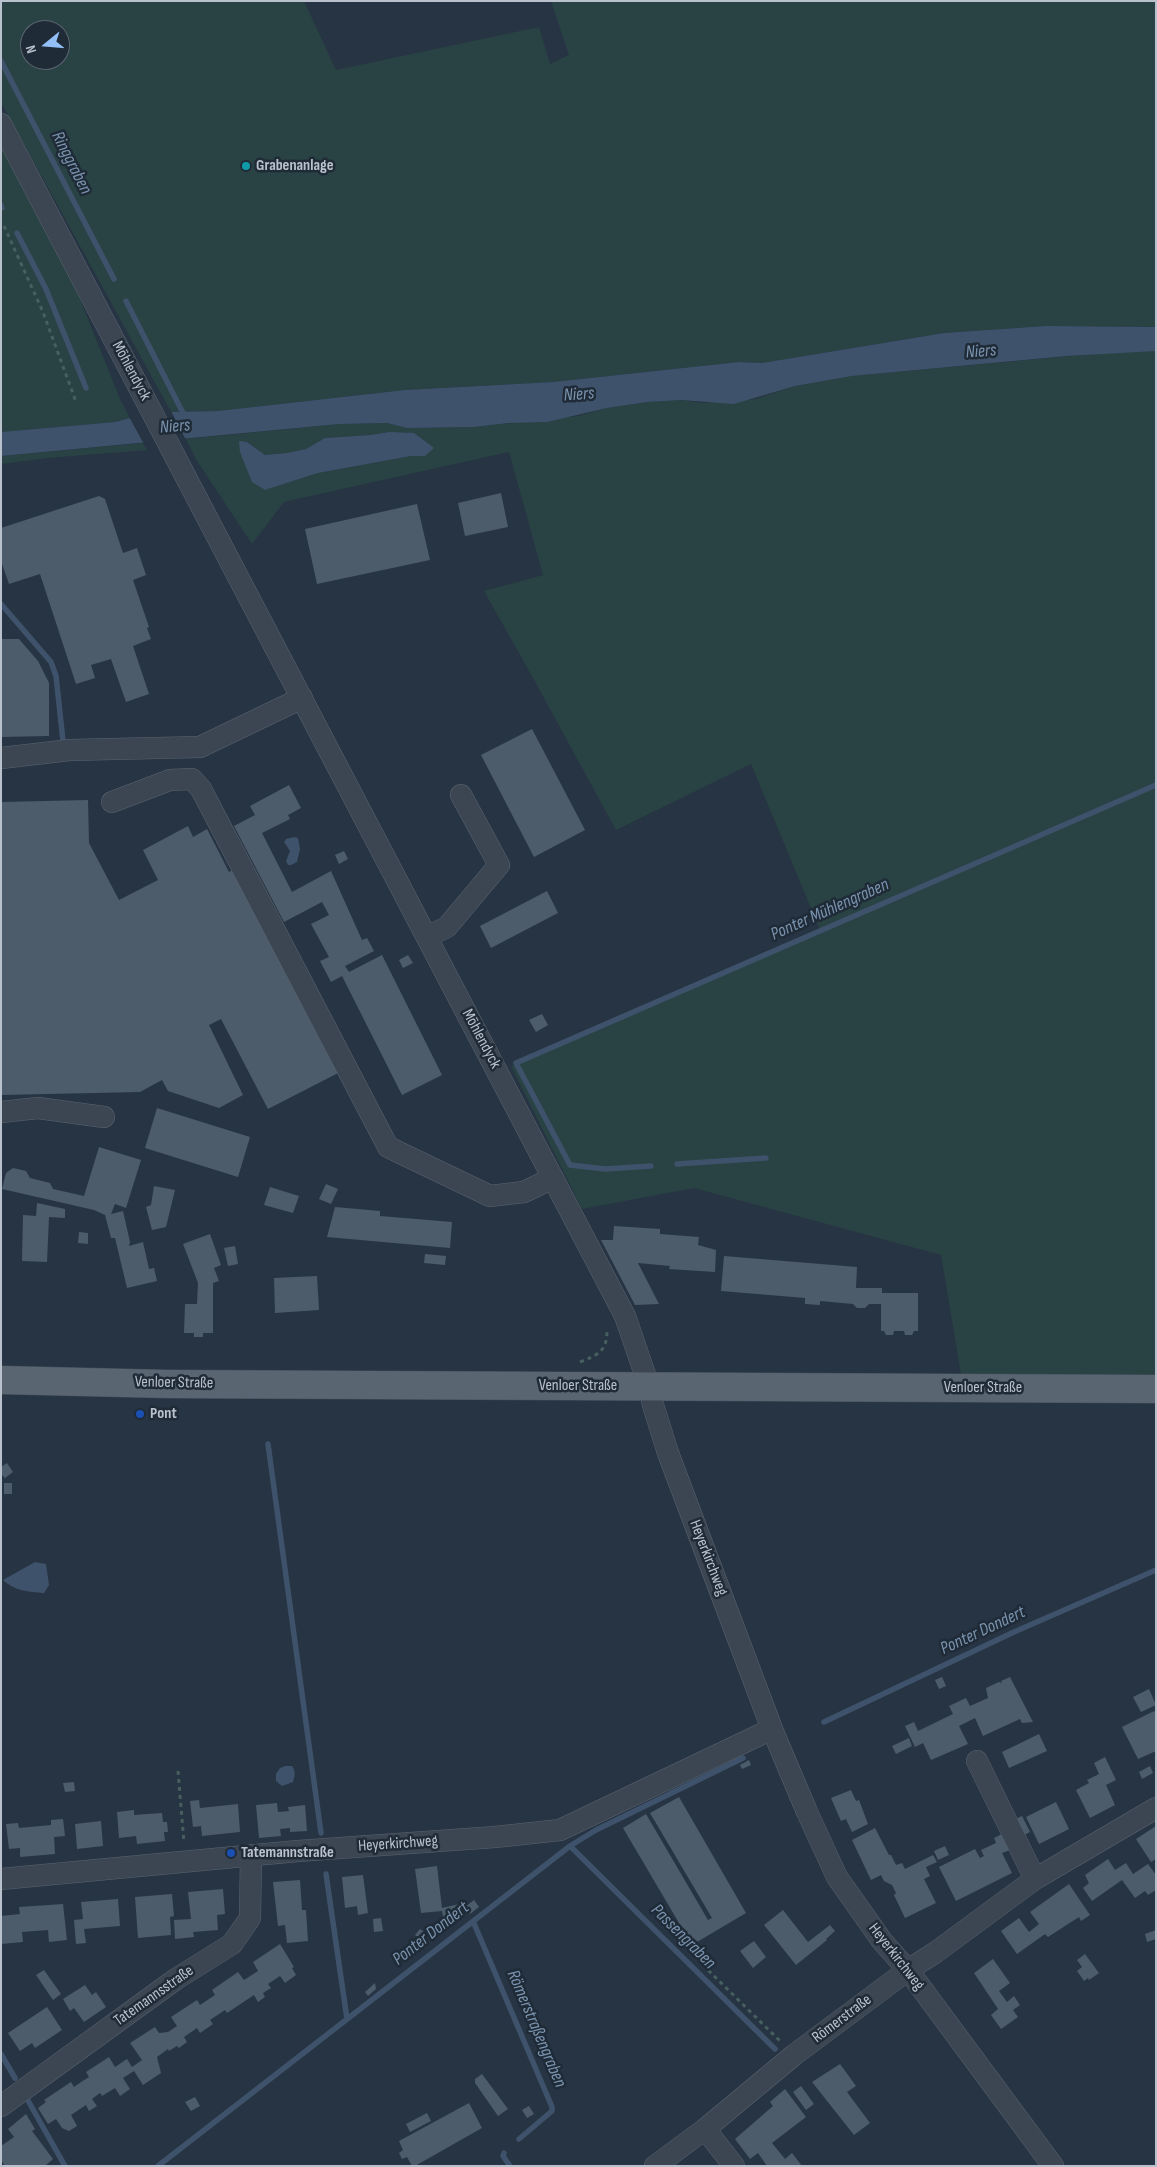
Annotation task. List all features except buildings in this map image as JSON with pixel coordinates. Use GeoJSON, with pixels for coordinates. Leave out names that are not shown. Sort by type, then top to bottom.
{"type":"FeatureCollection","features":[{"type":"Feature","properties":{"kind":"main road","name":"Venloer Straße"},"geometry":{"type":"LineString","coordinates":[[1,1380],[176,1384],[1156,1389]]}},
{"type":"Feature","properties":{"kind":"street","name":"Möhlendyck"},"geometry":{"type":"LineString","coordinates":[[1,124],[182,466],[624,1316],[649,1386]]}},
{"type":"Feature","properties":{"kind":"street"},"geometry":{"type":"LineString","coordinates":[[1,758],[70,750],[200,747],[302,698]]}},
{"type":"Feature","properties":{"kind":"street"},"geometry":{"type":"LineString","coordinates":[[112,802],[170,780],[192,778],[201,789],[388,1147],[490,1196],[524,1192],[553,1178]]}},
{"type":"Feature","properties":{"kind":"street"},"geometry":{"type":"LineString","coordinates":[[427,937],[447,926],[499,865],[461,795]]}},
{"type":"Feature","properties":{"kind":"street"},"geometry":{"type":"LineString","coordinates":[[1,1112],[38,1108],[104,1117]]}},
{"type":"Feature","properties":{"kind":"street","name":"Heyerkirchweg"},"geometry":{"type":"LineString","coordinates":[[649,1386],[668,1452],[772,1729],[837,1877],[882,1940],[908,1970],[1053,2166]]}},
{"type":"Feature","properties":{"kind":"street","name":"Heyerkirchweg"},"geometry":{"type":"LineString","coordinates":[[1,1879],[251,1855],[495,1837],[560,1830],[772,1729]]}},
{"type":"Feature","properties":{"kind":"street"},"geometry":{"type":"LineString","coordinates":[[977,1761],[1035,1879]]}},
{"type":"Feature","properties":{"kind":"street","name":"Römerstraße"},"geometry":{"type":"LineString","coordinates":[[655,2166],[706,2129],[794,2055],[1035,1879],[1156,1808]]}},
{"type":"Feature","properties":{"kind":"street","name":"Tatemannsstraße"},"geometry":{"type":"LineString","coordinates":[[1,2106],[176,1978],[232,1944],[250,1918],[251,1855]]}},
{"type":"Feature","properties":{"kind":"street"},"geometry":{"type":"LineString","coordinates":[[706,2129],[734,2166]]}},
{"type":"Feature","properties":{"kind":"path"},"geometry":{"type":"LineString","coordinates":[[4,226],[43,312],[76,402]]}},
{"type":"Feature","properties":{"kind":"path"},"geometry":{"type":"LineString","coordinates":[[178,1771],[185,1862]]}},
{"type":"Feature","properties":{"kind":"path"},"geometry":{"type":"LineString","coordinates":[[711,1963],[708,1970],[794,2055]]}},
{"type":"Feature","properties":{"kind":"green space"},"geometry":{"type":"Polygon","coordinates":[[[1,1],[304,1],[336,70],[539,27],[550,64],[569,55],[551,1],[1156,1],[1156,327],[1046,326],[944,333],[762,363],[739,362],[553,382],[405,390],[218,411],[171,412],[1,102],[1,1]]]}},
{"type":"Feature","properties":{"kind":"green space"},"geometry":{"type":"Polygon","coordinates":[[[1,127],[42,204],[120,399],[130,418],[115,422],[1,432],[1,127]]]}},
{"type":"Feature","properties":{"kind":"green space"},"geometry":{"type":"Polygon","coordinates":[[[1137,350],[1156,351],[1156,1375],[961,1374],[941,1255],[694,1188],[582,1209],[511,1066],[820,930],[751,764],[616,830],[484,591],[543,575],[509,452],[284,502],[252,544],[197,461],[186,439],[339,424],[387,423],[407,428],[474,427],[578,416],[607,408],[647,402],[681,400],[703,403],[756,399],[795,386],[852,376],[1137,350]],[[389,432],[325,438],[306,449],[265,455],[247,442],[265,490],[318,473],[411,456],[425,456],[389,432]]]}},
{"type":"Feature","properties":{"kind":"green space"},"geometry":{"type":"Polygon","coordinates":[[[143,443],[147,450],[1,464],[1,456],[143,443]]]}},
{"type":"Feature","properties":{"kind":"water","name":"Niers"},"geometry":{"type":"Polygon","coordinates":[[[1046,326],[1156,327],[1156,351],[1067,356],[852,376],[795,386],[734,404],[681,400],[647,402],[607,408],[547,422],[509,423],[474,427],[407,428],[387,423],[339,424],[1,456],[1,432],[115,422],[171,412],[218,411],[405,390],[553,382],[739,362],[762,363],[944,333],[1046,326]]]}},
{"type":"Feature","properties":{"kind":"water"},"geometry":{"type":"Polygon","coordinates":[[[389,432],[414,433],[434,448],[425,456],[411,456],[318,473],[265,490],[252,482],[240,452],[239,441],[247,442],[265,455],[306,449],[325,438],[389,432]]]}},
{"type":"Feature","properties":{"kind":"water"},"geometry":{"type":"Polygon","coordinates":[[[298,838],[300,849],[297,862],[288,865],[286,861],[290,851],[284,842],[286,839],[298,838]]]}},
{"type":"Feature","properties":{"kind":"water"},"geometry":{"type":"Polygon","coordinates":[[[35,1562],[46,1564],[49,1585],[44,1593],[17,1589],[3,1580],[35,1562]]]}},
{"type":"Feature","properties":{"kind":"water"},"geometry":{"type":"Polygon","coordinates":[[[292,1766],[295,1775],[293,1782],[282,1786],[276,1781],[276,1774],[280,1768],[292,1766]]]}},
{"type":"Feature","properties":{"kind":"pier"},"geometry":{"type":"Polygon","coordinates":[[[170,409],[187,442],[145,446],[128,415],[170,409]]]}},
{"type":"Feature","properties":{"kind":"waterway","name":"Ringgraben"},"geometry":{"type":"LineString","coordinates":[[1,61],[114,279]]}},
{"type":"Feature","properties":{"kind":"waterway"},"geometry":{"type":"LineString","coordinates":[[17,233],[46,289],[86,388]]}},
{"type":"Feature","properties":{"kind":"waterway","name":"Ringgraben"},"geometry":{"type":"LineString","coordinates":[[126,301],[185,417]]}},
{"type":"Feature","properties":{"kind":"waterway"},"geometry":{"type":"LineString","coordinates":[[1,604],[51,662],[56,676],[63,741]]}},
{"type":"Feature","properties":{"kind":"waterway","name":"Ponter Mühlengraben"},"geometry":{"type":"LineString","coordinates":[[651,1166],[605,1169],[570,1165],[516,1063],[1156,785]]}},
{"type":"Feature","properties":{"kind":"waterway"},"geometry":{"type":"LineString","coordinates":[[677,1164],[766,1158]]}},
{"type":"Feature","properties":{"kind":"waterway"},"geometry":{"type":"LineString","coordinates":[[268,1444],[321,1833]]}},
{"type":"Feature","properties":{"kind":"waterway","name":"Ponter Dondert"},"geometry":{"type":"LineString","coordinates":[[824,1722],[1014,1632],[1156,1570]]}},
{"type":"Feature","properties":{"kind":"waterway","name":"Ponter Dondert"},"geometry":{"type":"LineString","coordinates":[[158,2166],[570,1846],[596,1830],[743,1758]]}},
{"type":"Feature","properties":{"kind":"waterway","name":"Passengraben"},"geometry":{"type":"LineString","coordinates":[[570,1846],[775,2049]]}},
{"type":"Feature","properties":{"kind":"waterway"},"geometry":{"type":"LineString","coordinates":[[326,1874],[347,2019]]}},
{"type":"Feature","properties":{"kind":"waterway","name":"Römerstraßengraben"},"geometry":{"type":"LineString","coordinates":[[473,1921],[552,2107],[552,2111],[519,2139]]}},
{"type":"Feature","properties":{"kind":"waterway"},"geometry":{"type":"LineString","coordinates":[[1,2054],[15,2078]]}},
{"type":"Feature","properties":{"kind":"waterway"},"geometry":{"type":"LineString","coordinates":[[26,2097],[65,2166]]}},
{"type":"Feature","properties":{"kind":"waterway","name":"Römerstraßengraben"},"geometry":{"type":"LineString","coordinates":[[504,2153],[503,2156],[510,2166]]}},
{"type":"Feature","properties":{"kind":"place","name":"Grabenanlage"},"geometry":{"type":"Point","coordinates":[246,166]}},
{"type":"Feature","properties":{"kind":"place","name":"Pont"},"geometry":{"type":"Point","coordinates":[140,1414]}},
{"type":"Feature","properties":{"kind":"place","name":"Tatemannstraße"},"geometry":{"type":"Point","coordinates":[231,1853]}}]}
